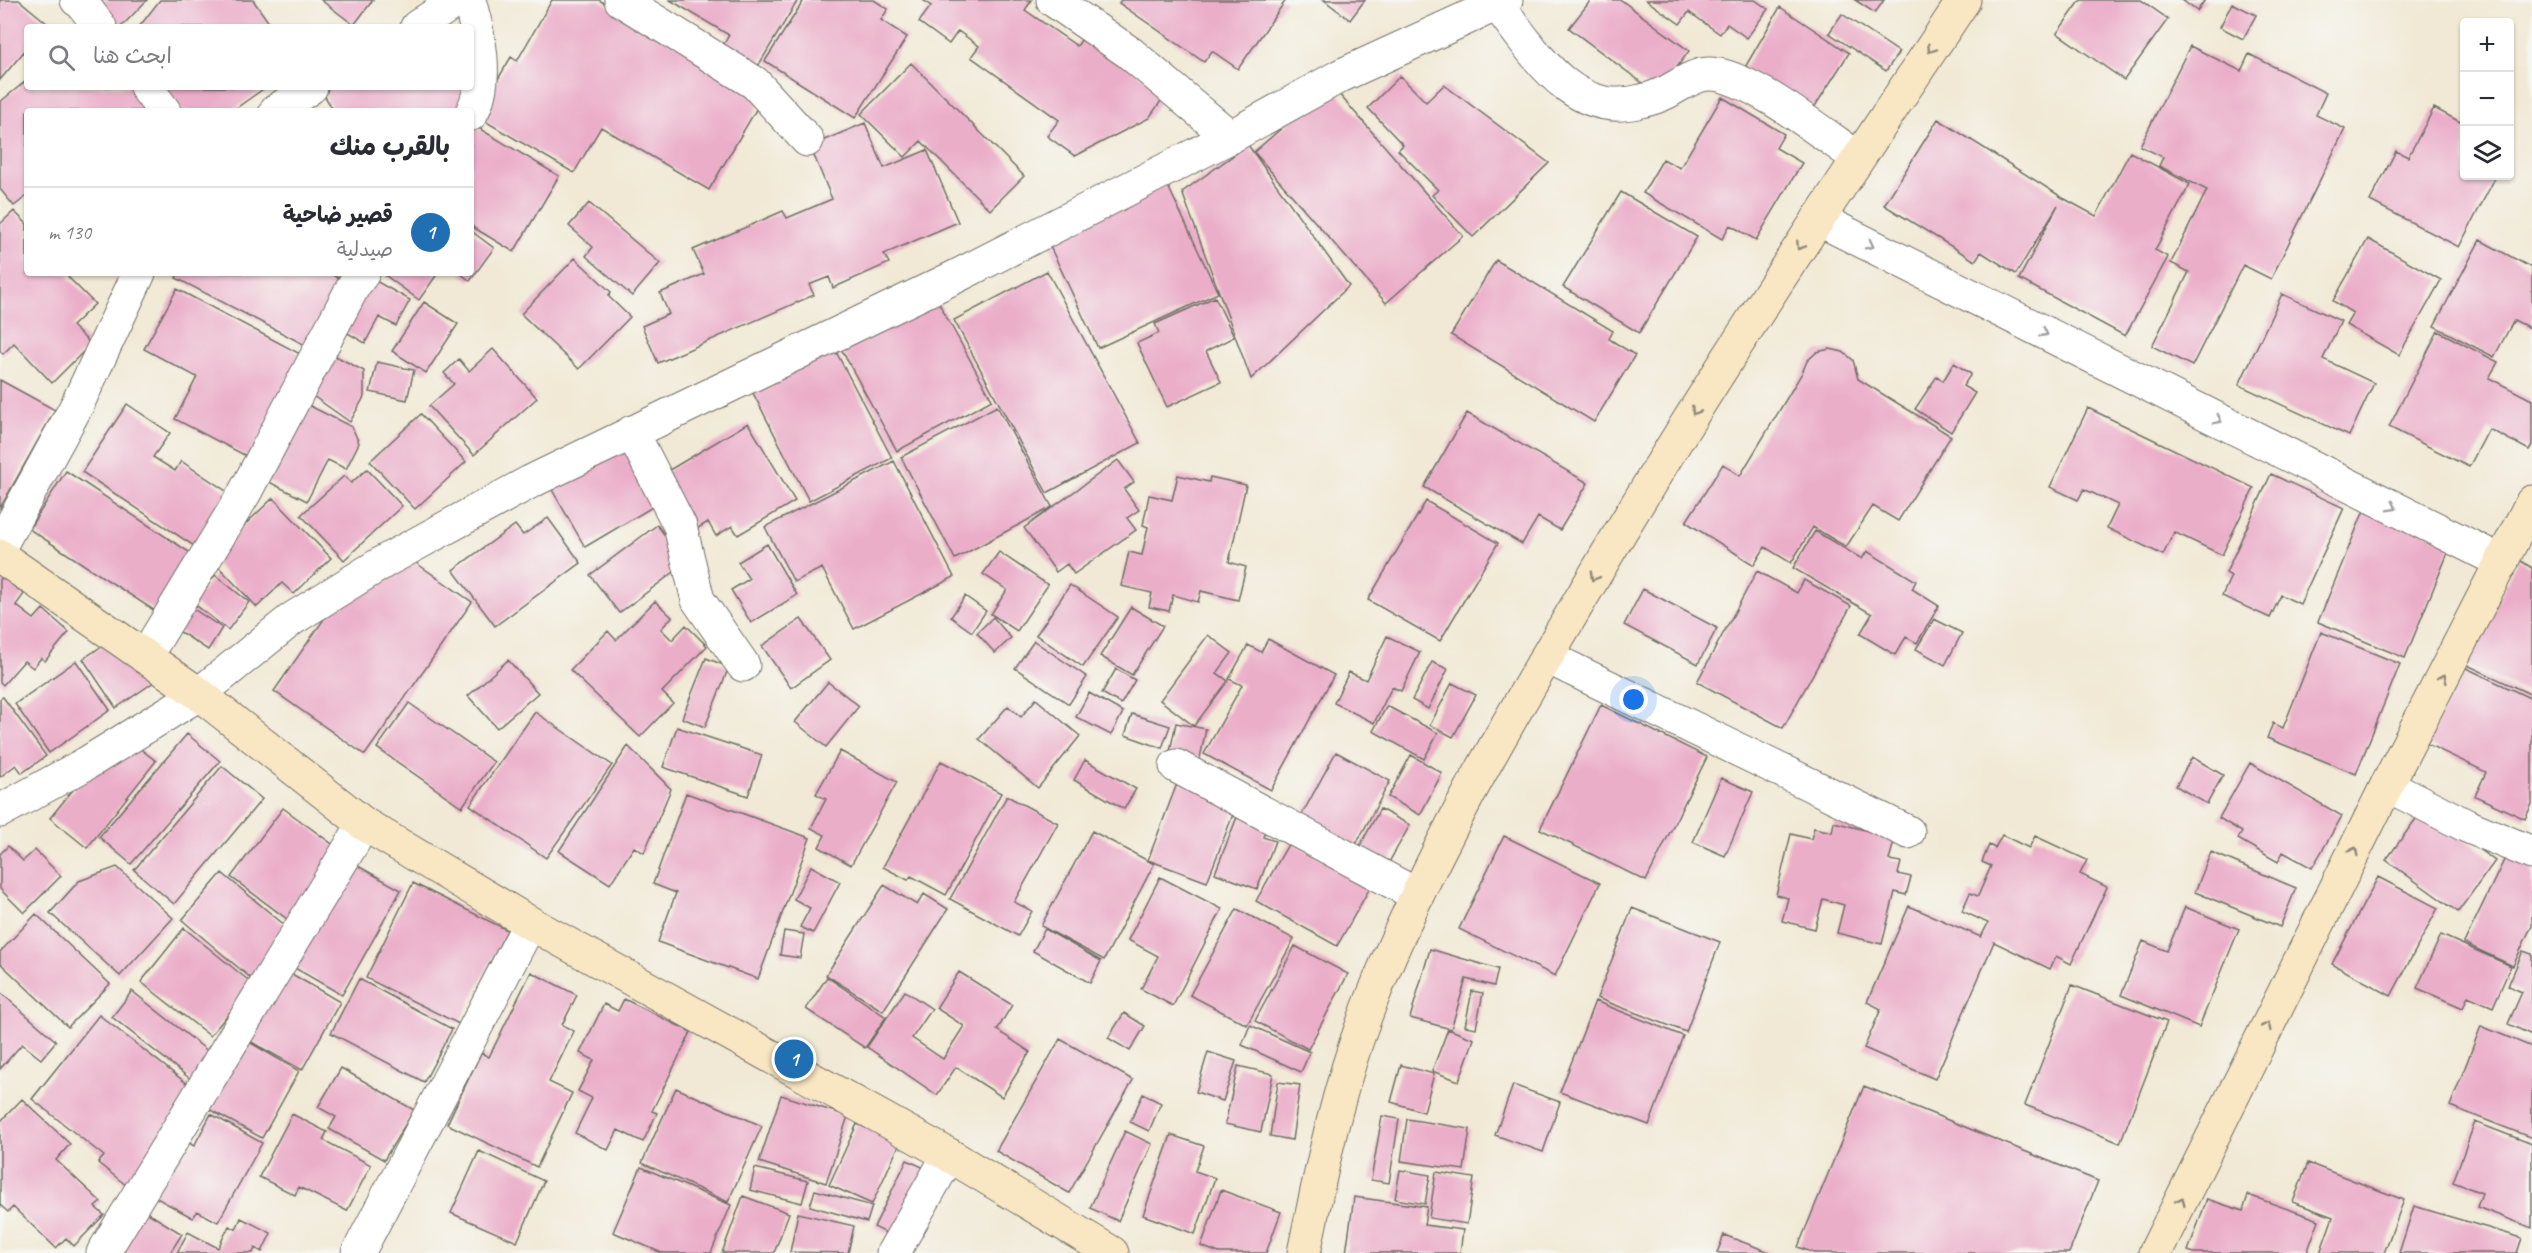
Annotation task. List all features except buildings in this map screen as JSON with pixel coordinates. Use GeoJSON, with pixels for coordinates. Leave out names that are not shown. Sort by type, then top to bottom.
{"type":"FeatureCollection","features":[{"type":"Feature","properties":{"kind":"street"},"geometry":{"type":"LineString","coordinates":[[77,0],[98,24]]}},
{"type":"Feature","properties":{"kind":"street"},"geometry":{"type":"LineString","coordinates":[[423,24],[457,0]]}},
{"type":"Feature","properties":{"kind":"street"},"geometry":{"type":"LineString","coordinates":[[469,0],[479,34],[482,61],[474,108]]}},
{"type":"Feature","properties":{"kind":"street"},"geometry":{"type":"LineString","coordinates":[[621,0],[754,83],[807,140]]}},
{"type":"Feature","properties":{"kind":"street"},"geometry":{"type":"LineString","coordinates":[[1053,0],[1130,53],[1230,137]]}},
{"type":"Feature","properties":{"kind":"street"},"geometry":{"type":"LineString","coordinates":[[1304,1253],[1323,1159],[1342,1090],[1369,1006],[1417,895],[1527,689],[1642,494],[1818,219],[1964,0]]}},
{"type":"Feature","properties":{"kind":"street"},"geometry":{"type":"LineString","coordinates":[[0,811],[87,763],[199,694],[292,619],[385,561],[530,482],[957,276],[1230,137],[1340,76],[1502,2],[1556,78],[1586,99],[1613,104],[1638,102],[1664,94],[1689,79],[1710,74],[1748,85],[1858,158]]}},
{"type":"Feature","properties":{"kind":"street"},"geometry":{"type":"LineString","coordinates":[[148,90],[162,108]]}},
{"type":"Feature","properties":{"kind":"street"},"geometry":{"type":"LineString","coordinates":[[280,108],[307,90]]}},
{"type":"Feature","properties":{"kind":"street"},"geometry":{"type":"LineString","coordinates":[[1818,219],[2502,562]]}},
{"type":"Feature","properties":{"kind":"street"},"geometry":{"type":"LineString","coordinates":[[0,546],[76,406],[138,276]]}},
{"type":"Feature","properties":{"kind":"street"},"geometry":{"type":"LineString","coordinates":[[145,657],[244,494],[351,277]]}},
{"type":"Feature","properties":{"kind":"street"},"geometry":{"type":"LineString","coordinates":[[632,432],[680,526],[698,600],[743,665]]}},
{"type":"Feature","properties":{"kind":"street"},"geometry":{"type":"LineString","coordinates":[[2155,1253],[2387,785],[2532,502]]}},
{"type":"Feature","properties":{"kind":"street"},"geometry":{"type":"LineString","coordinates":[[0,556],[199,694],[364,824],[530,923],[949,1155],[1113,1253]]}},
{"type":"Feature","properties":{"kind":"street"},"geometry":{"type":"LineString","coordinates":[[1547,657],[1908,832]]}},
{"type":"Feature","properties":{"kind":"street"},"geometry":{"type":"LineString","coordinates":[[1176,766],[1417,895]]}},
{"type":"Feature","properties":{"kind":"street"},"geometry":{"type":"LineString","coordinates":[[2387,785],[2467,826],[2532,853]]}},
{"type":"Feature","properties":{"kind":"street"},"geometry":{"type":"LineString","coordinates":[[103,1253],[364,824]]}},
{"type":"Feature","properties":{"kind":"street"},"geometry":{"type":"LineString","coordinates":[[358,1253],[530,923]]}},
{"type":"Feature","properties":{"kind":"street"},"geometry":{"type":"LineString","coordinates":[[893,1253],[949,1155]]}},
{"type":"Feature","properties":{"kind":"place","name":"قصير ضاحية"},"geometry":{"type":"Point","coordinates":[794,1059]}}]}
